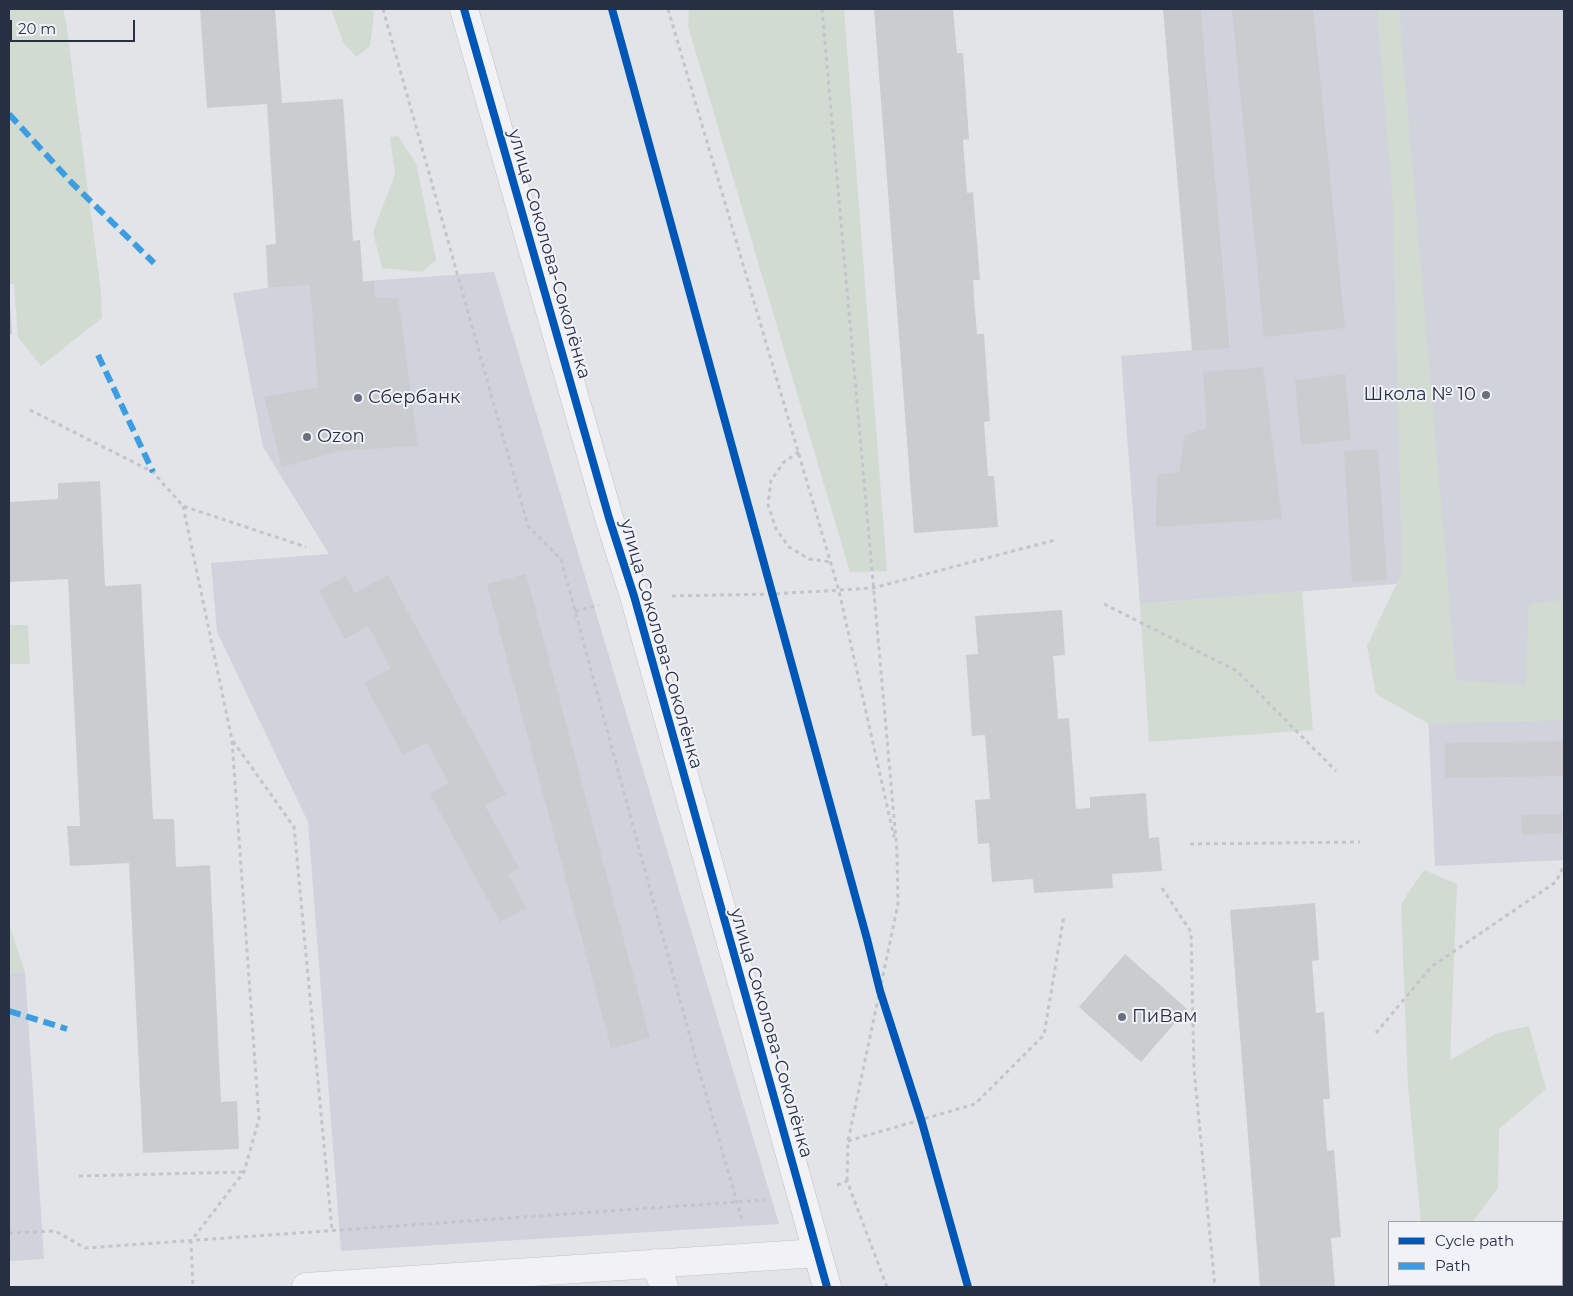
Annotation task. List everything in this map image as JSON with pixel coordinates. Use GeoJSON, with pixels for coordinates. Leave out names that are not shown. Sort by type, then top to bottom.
{"type":"FeatureCollection","features":[{"type":"Feature","properties":{"kind":"street","name":"улица Соколова-Соколёнка"},"geometry":{"type":"LineString","coordinates":[[464,9],[609,518],[634,596],[827,1287]]}},
{"type":"Feature","properties":{"kind":"street"},"geometry":{"type":"LineString","coordinates":[[306,1287],[660,1275],[753,1257],[817,1253]]}},
{"type":"Feature","properties":{"kind":"path"},"geometry":{"type":"LineString","coordinates":[[383,9],[528,526],[561,559],[697,1063],[753,1257]]}},
{"type":"Feature","properties":{"kind":"path"},"geometry":{"type":"LineString","coordinates":[[668,9],[839,590],[897,851]]}},
{"type":"Feature","properties":{"kind":"path"},"geometry":{"type":"LineString","coordinates":[[822,9],[897,851],[898,904],[848,1141],[847,1181],[887,1287]]}},
{"type":"Feature","properties":{"kind":"path"},"geometry":{"type":"LineString","coordinates":[[30,410],[153,472],[182,506],[232,740],[259,1119],[244,1172],[191,1241],[193,1287]]}},
{"type":"Feature","properties":{"kind":"path"},"geometry":{"type":"LineString","coordinates":[[799,452],[784,462],[771,480],[768,505],[776,529],[789,547],[809,558],[831,562]]}},
{"type":"Feature","properties":{"kind":"path"},"geometry":{"type":"LineString","coordinates":[[182,506],[306,547]]}},
{"type":"Feature","properties":{"kind":"path"},"geometry":{"type":"LineString","coordinates":[[634,596],[772,594],[873,588],[1055,540]]}},
{"type":"Feature","properties":{"kind":"path"},"geometry":{"type":"LineString","coordinates":[[770,584],[775,604]]}},
{"type":"Feature","properties":{"kind":"path"},"geometry":{"type":"LineString","coordinates":[[1104,604],[1237,671],[1336,771]]}},
{"type":"Feature","properties":{"kind":"path"},"geometry":{"type":"LineString","coordinates":[[232,740],[294,827],[332,1230]]}},
{"type":"Feature","properties":{"kind":"path"},"geometry":{"type":"LineString","coordinates":[[1190,844],[1360,842]]}},
{"type":"Feature","properties":{"kind":"path"},"geometry":{"type":"LineString","coordinates":[[1376,1033],[1431,967],[1556,882],[1564,866]]}},
{"type":"Feature","properties":{"kind":"path"},"geometry":{"type":"LineString","coordinates":[[1162,888],[1191,932],[1194,1069],[1215,1287]]}},
{"type":"Feature","properties":{"kind":"path"},"geometry":{"type":"LineString","coordinates":[[848,1141],[975,1104],[1044,1034],[1064,915]]}},
{"type":"Feature","properties":{"kind":"path"},"geometry":{"type":"LineString","coordinates":[[876,974],[886,1010]]}},
{"type":"Feature","properties":{"kind":"path"},"geometry":{"type":"LineString","coordinates":[[918,1110],[924,1129]]}},
{"type":"Feature","properties":{"kind":"path"},"geometry":{"type":"LineString","coordinates":[[79,1176],[244,1172]]}},
{"type":"Feature","properties":{"kind":"path"},"geometry":{"type":"LineString","coordinates":[[9,1233],[55,1231],[85,1248],[803,1197],[847,1181]]}},
{"type":"Feature","properties":{"kind":"shaded area"},"geometry":{"type":"Polygon","coordinates":[[[9,9],[63,9],[101,291],[102,318],[41,366],[18,337],[14,284],[9,284],[9,9]]]}},
{"type":"Feature","properties":{"kind":"shaded area"},"geometry":{"type":"Polygon","coordinates":[[[331,9],[373,9],[370,46],[356,57],[343,42],[331,9]]]}},
{"type":"Feature","properties":{"kind":"shaded area"},"geometry":{"type":"Polygon","coordinates":[[[689,9],[844,9],[887,571],[850,572],[688,26],[689,9]]]}},
{"type":"Feature","properties":{"kind":"shaded area"},"geometry":{"type":"Polygon","coordinates":[[[1201,9],[1564,9],[1564,860],[1435,866],[1422,582],[1140,604],[1121,356],[1230,347],[1201,9]]]}},
{"type":"Feature","properties":{"kind":"shaded area"},"geometry":{"type":"Polygon","coordinates":[[[1377,9],[1399,9],[1456,680],[1525,685],[1529,604],[1564,600],[1564,720],[1429,724],[1376,694],[1367,646],[1402,572],[1393,208],[1377,9]]]}},
{"type":"Feature","properties":{"kind":"shaded area"},"geometry":{"type":"Polygon","coordinates":[[[398,136],[416,163],[436,260],[422,272],[382,268],[373,232],[395,174],[390,137],[398,136]]]}},
{"type":"Feature","properties":{"kind":"shaded area"},"geometry":{"type":"Polygon","coordinates":[[[494,272],[779,1224],[341,1251],[308,822],[217,632],[211,563],[329,554],[263,447],[233,293],[268,288],[494,272]]]}},
{"type":"Feature","properties":{"kind":"shaded area"},"geometry":{"type":"Polygon","coordinates":[[[1302,591],[1313,730],[1149,742],[1140,604],[1302,591]]]}},
{"type":"Feature","properties":{"kind":"shaded area"},"geometry":{"type":"Polygon","coordinates":[[[9,625],[28,625],[30,664],[9,664],[9,625]]]}},
{"type":"Feature","properties":{"kind":"shaded area"},"geometry":{"type":"Polygon","coordinates":[[[1424,870],[1457,884],[1450,1060],[1497,1033],[1529,1026],[1546,1089],[1499,1129],[1498,1188],[1474,1221],[1421,1221],[1408,1087],[1401,904],[1424,870]]]}},
{"type":"Feature","properties":{"kind":"shaded area"},"geometry":{"type":"Polygon","coordinates":[[[9,924],[25,972],[9,973],[9,924]]]}},
{"type":"Feature","properties":{"kind":"shaded area"},"geometry":{"type":"Polygon","coordinates":[[[25,972],[44,1259],[9,1261],[9,973],[25,972]]]}},
{"type":"Feature","properties":{"kind":"building"},"geometry":{"type":"Polygon","coordinates":[[[200,9],[275,9],[282,103],[343,99],[353,241],[360,240],[363,282],[374,281],[375,298],[398,298],[418,446],[340,451],[282,467],[264,397],[318,387],[310,285],[268,288],[266,245],[276,244],[267,104],[207,108],[200,9]]]}},
{"type":"Feature","properties":{"kind":"building"},"geometry":{"type":"Polygon","coordinates":[[[874,9],[953,9],[957,53],[963,53],[969,139],[963,140],[965,167],[967,193],[973,192],[980,280],[973,280],[975,310],[977,334],[984,334],[990,421],[984,422],[988,476],[994,476],[998,527],[914,533],[874,9]]]}},
{"type":"Feature","properties":{"kind":"building"},"geometry":{"type":"Polygon","coordinates":[[[1163,9],[1201,9],[1230,348],[1192,351],[1163,9]]]}},
{"type":"Feature","properties":{"kind":"building"},"geometry":{"type":"Polygon","coordinates":[[[1232,9],[1313,9],[1345,328],[1264,337],[1232,9]]]}},
{"type":"Feature","properties":{"kind":"building"},"geometry":{"type":"Polygon","coordinates":[[[9,303],[12,334],[9,335],[9,303]]]}},
{"type":"Feature","properties":{"kind":"building"},"geometry":{"type":"Polygon","coordinates":[[[1263,367],[1282,519],[1156,527],[1157,475],[1179,472],[1185,435],[1207,428],[1203,372],[1263,367]]]}},
{"type":"Feature","properties":{"kind":"building"},"geometry":{"type":"Polygon","coordinates":[[[1345,374],[1351,440],[1301,445],[1295,380],[1345,374]]]}},
{"type":"Feature","properties":{"kind":"building"},"geometry":{"type":"Polygon","coordinates":[[[1378,449],[1387,580],[1352,582],[1344,451],[1378,449]]]}},
{"type":"Feature","properties":{"kind":"building"},"geometry":{"type":"Polygon","coordinates":[[[100,481],[105,586],[141,584],[153,819],[174,819],[176,867],[210,865],[221,1102],[237,1101],[239,1149],[143,1153],[129,863],[70,866],[67,826],[80,826],[68,579],[9,582],[9,502],[58,499],[58,483],[100,481]]]}},
{"type":"Feature","properties":{"kind":"building"},"geometry":{"type":"Polygon","coordinates":[[[526,574],[650,1038],[611,1048],[487,584],[526,574]]]}},
{"type":"Feature","properties":{"kind":"building"},"geometry":{"type":"Polygon","coordinates":[[[388,575],[506,794],[485,806],[519,868],[508,874],[526,908],[500,922],[430,794],[449,783],[427,743],[403,755],[364,683],[391,669],[368,626],[345,639],[319,590],[346,576],[355,593],[388,575]]]}},
{"type":"Feature","properties":{"kind":"building"},"geometry":{"type":"Polygon","coordinates":[[[1062,610],[1065,655],[1053,656],[1058,719],[1069,718],[1076,809],[1090,808],[1090,797],[1146,793],[1149,838],[1159,837],[1162,871],[1112,874],[1113,888],[1034,893],[1033,879],[992,882],[989,843],[978,844],[975,800],[990,799],[985,735],[972,736],[966,655],[978,654],[975,616],[1062,610]]]}},
{"type":"Feature","properties":{"kind":"building"},"geometry":{"type":"Polygon","coordinates":[[[1564,741],[1564,776],[1445,778],[1445,743],[1564,741]]]}},
{"type":"Feature","properties":{"kind":"building"},"geometry":{"type":"Polygon","coordinates":[[[1562,814],[1562,833],[1522,835],[1521,815],[1562,814]]]}},
{"type":"Feature","properties":{"kind":"building"},"geometry":{"type":"Polygon","coordinates":[[[1315,903],[1319,960],[1312,961],[1316,1013],[1324,1012],[1330,1099],[1323,1099],[1327,1151],[1334,1150],[1341,1237],[1331,1238],[1335,1287],[1260,1287],[1230,910],[1315,903]]]}},
{"type":"Feature","properties":{"kind":"building"},"geometry":{"type":"Polygon","coordinates":[[[1125,954],[1187,1009],[1141,1062],[1079,1007],[1125,954]]]}},
{"type":"Feature","properties":{"kind":"marked path"},"geometry":{"type":"LineString","coordinates":[[9,114],[72,183],[154,263]]}},
{"type":"Feature","properties":{"kind":"marked path"},"geometry":{"type":"LineString","coordinates":[[98,355],[153,472]]}},
{"type":"Feature","properties":{"kind":"marked path"},"geometry":{"type":"LineString","coordinates":[[9,1011],[67,1029]]}},
{"type":"Feature","properties":{"kind":"cycle path"},"geometry":{"type":"LineString","coordinates":[[464,9],[609,518],[634,596],[827,1287]]}},
{"type":"Feature","properties":{"kind":"cycle path"},"geometry":{"type":"LineString","coordinates":[[612,9],[880,991],[921,1119],[968,1287]]}},
{"type":"Feature","properties":{"kind":"place","name":"Школа № 10"},"geometry":{"type":"Point","coordinates":[1486,395]}},
{"type":"Feature","properties":{"kind":"place","name":"Сбербанк"},"geometry":{"type":"Point","coordinates":[358,398]}},
{"type":"Feature","properties":{"kind":"place","name":"Ozon"},"geometry":{"type":"Point","coordinates":[307,437]}},
{"type":"Feature","properties":{"kind":"place","name":"ПиВам"},"geometry":{"type":"Point","coordinates":[1122,1017]}}]}
